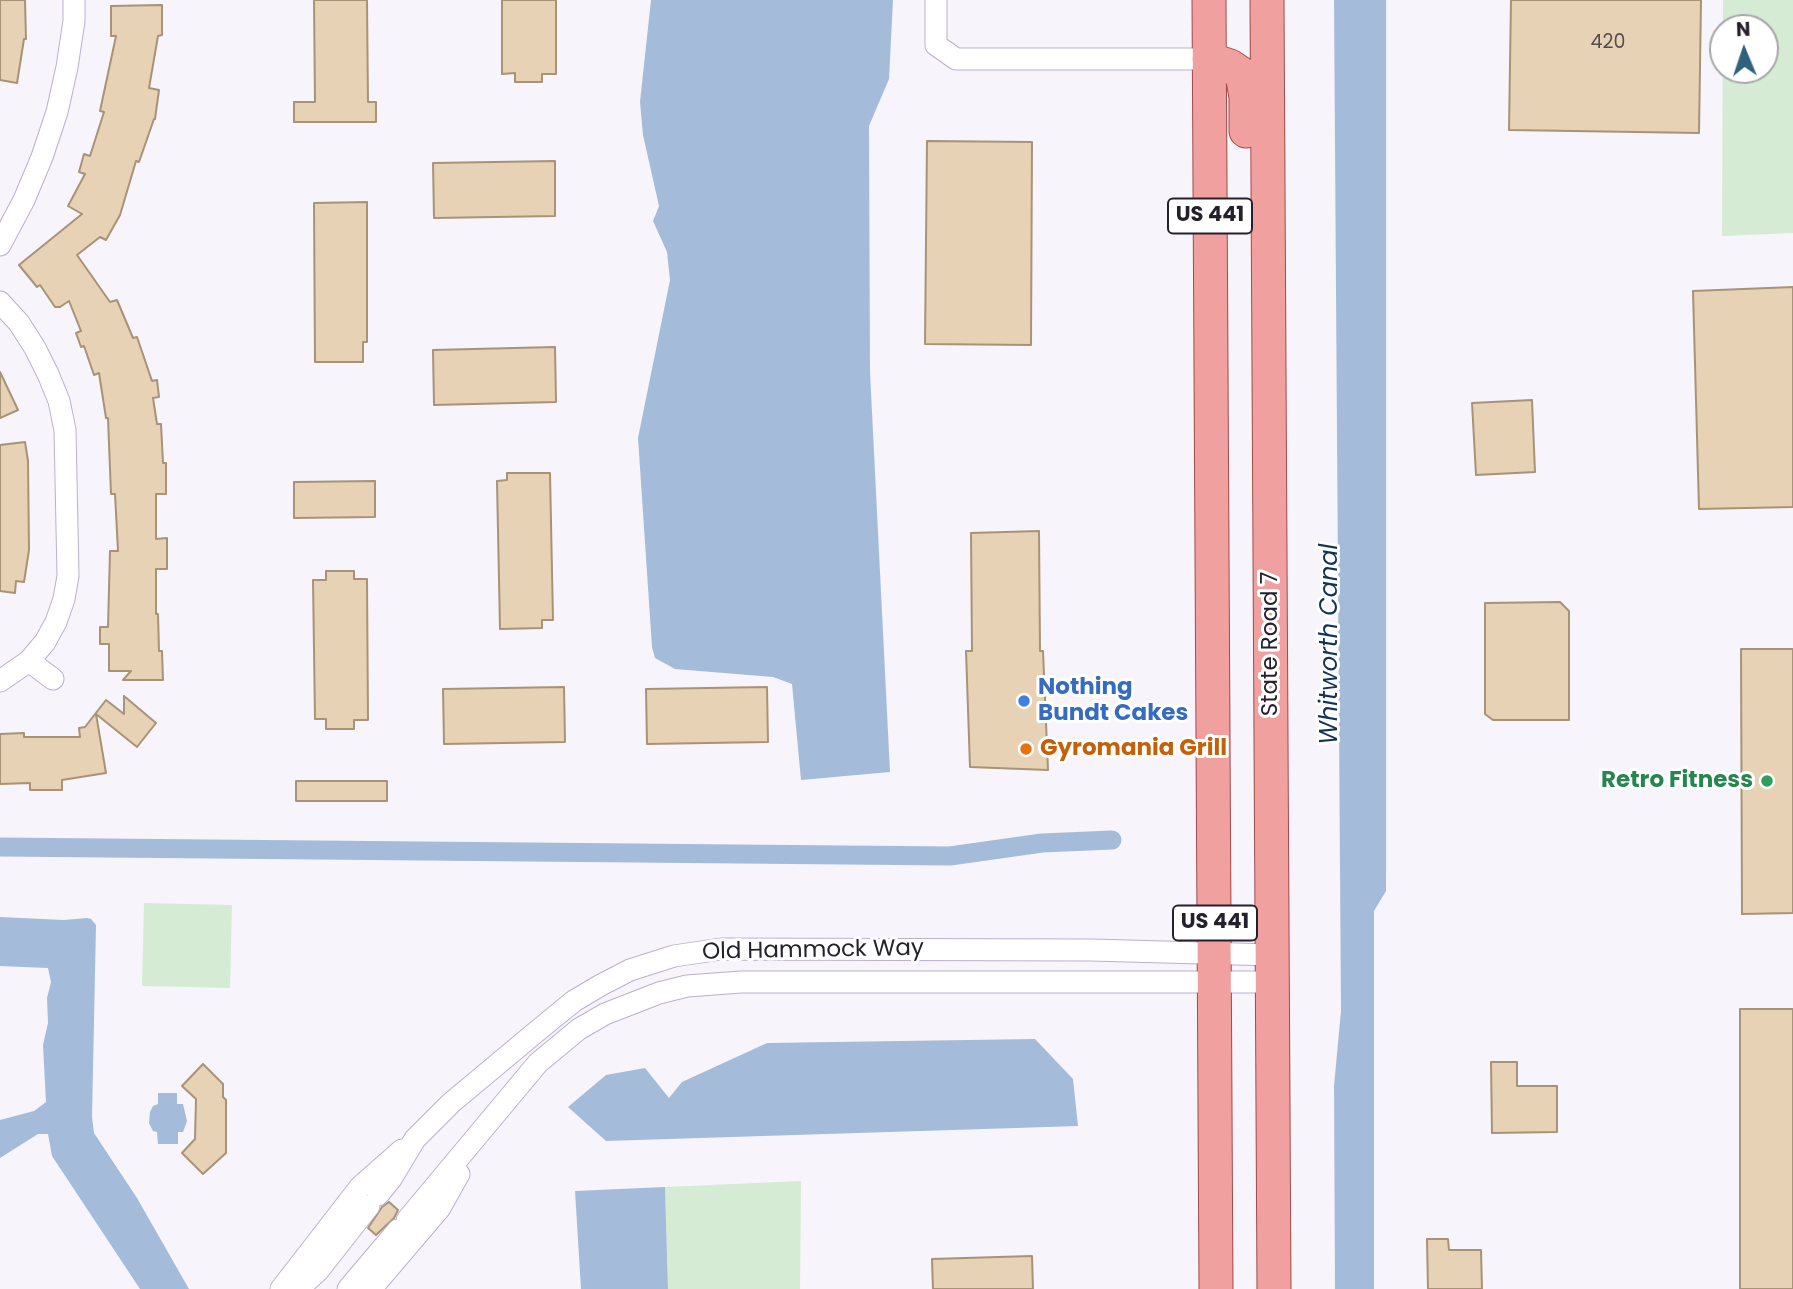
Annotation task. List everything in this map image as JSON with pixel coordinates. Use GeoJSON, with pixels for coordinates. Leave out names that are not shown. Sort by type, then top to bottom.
{"type":"FeatureCollection","features":[{"type":"Feature","properties":{"kind":"main road","name":"US 441"},"geometry":{"type":"LineString","coordinates":[[1209,0],[1216,1289]]}},
{"type":"Feature","properties":{"kind":"main road","name":"State Road 7"},"geometry":{"type":"LineString","coordinates":[[1267,0],[1275,1289]]}},
{"type":"Feature","properties":{"kind":"main road"},"geometry":{"type":"LineString","coordinates":[[1209,59],[1230,65],[1242,74],[1246,97],[1248,314],[1256,357],[1269,386]]}},
{"type":"Feature","properties":{"kind":"street"},"geometry":{"type":"LineString","coordinates":[[0,245],[24,200],[57,113],[69,55],[74,0]]}},
{"type":"Feature","properties":{"kind":"street"},"geometry":{"type":"LineString","coordinates":[[936,0],[936,45],[956,59],[1209,59]]}},
{"type":"Feature","properties":{"kind":"street"},"geometry":{"type":"LineString","coordinates":[[0,302],[19,323],[40,356],[58,401],[65,430],[68,576],[57,622],[29,661],[0,681]]}},
{"type":"Feature","properties":{"kind":"street"},"geometry":{"type":"LineString","coordinates":[[29,661],[52,679]]}},
{"type":"Feature","properties":{"kind":"street","name":"Old Hammock Way"},"geometry":{"type":"LineString","coordinates":[[281,1289],[360,1187],[451,1103],[575,1001],[630,970],[674,956],[721,949],[1091,950],[1216,968],[1273,969]]}},
{"type":"Feature","properties":{"kind":"street","name":"Old Hammock Way"},"geometry":{"type":"LineString","coordinates":[[348,1289],[530,1071],[579,1030],[628,1003],[687,986],[741,982],[1216,968],[1273,969]]}},
{"type":"Feature","properties":{"kind":"street","name":"Old Hammock Way"},"geometry":{"type":"LineString","coordinates":[[371,1289],[440,1208],[487,1124]]}},
{"type":"Feature","properties":{"kind":"street","name":"Old Hammock Way"},"geometry":{"type":"LineString","coordinates":[[298,1289],[318,1271],[391,1179],[415,1139]]}},
{"type":"Feature","properties":{"kind":"green space"},"geometry":{"type":"Polygon","coordinates":[[[1723,0],[1793,0],[1793,233],[1722,236],[1723,84],[1779,84],[1779,14],[1723,14],[1723,0]]]}},
{"type":"Feature","properties":{"kind":"green space"},"geometry":{"type":"Polygon","coordinates":[[[144,903],[232,905],[230,988],[142,986],[144,903]]]}},
{"type":"Feature","properties":{"kind":"green space"},"geometry":{"type":"Polygon","coordinates":[[[801,1181],[800,1289],[668,1289],[665,1187],[801,1181]]]}},
{"type":"Feature","properties":{"kind":"water"},"geometry":{"type":"Polygon","coordinates":[[[651,0],[893,0],[889,79],[869,126],[870,372],[890,772],[801,780],[792,684],[773,677],[675,669],[655,658],[652,647],[638,438],[670,280],[667,252],[653,221],[659,206],[643,135],[640,102],[651,0]]]}},
{"type":"Feature","properties":{"kind":"water"},"geometry":{"type":"Polygon","coordinates":[[[1334,0],[1386,0],[1386,891],[1374,911],[1374,1289],[1335,1289],[1334,1086],[1341,1011],[1334,0]]]}},
{"type":"Feature","properties":{"kind":"water"},"geometry":{"type":"Polygon","coordinates":[[[0,917],[64,920],[87,918],[96,925],[92,1117],[94,1133],[137,1198],[189,1289],[140,1289],[52,1156],[48,1134],[38,1134],[0,1158],[0,1120],[34,1111],[46,1102],[43,1045],[48,1023],[47,998],[51,982],[48,968],[0,966],[0,917]]]}},
{"type":"Feature","properties":{"kind":"water"},"geometry":{"type":"Polygon","coordinates":[[[1035,1039],[1073,1079],[1078,1126],[606,1141],[568,1107],[606,1075],[645,1068],[669,1098],[682,1082],[767,1043],[1035,1039]]]}},
{"type":"Feature","properties":{"kind":"water"},"geometry":{"type":"Polygon","coordinates":[[[158,1093],[177,1093],[177,1104],[183,1104],[187,1121],[183,1132],[178,1132],[178,1144],[158,1144],[157,1132],[153,1131],[149,1123],[150,1112],[153,1106],[158,1104],[158,1093]]]}},
{"type":"Feature","properties":{"kind":"water"},"geometry":{"type":"Polygon","coordinates":[[[665,1187],[668,1289],[581,1289],[575,1191],[665,1187]]]}},
{"type":"Feature","properties":{"kind":"building"},"geometry":{"type":"Polygon","coordinates":[[[0,0],[25,0],[26,39],[17,83],[0,80],[0,0]]]}},
{"type":"Feature","properties":{"kind":"building"},"geometry":{"type":"Polygon","coordinates":[[[314,0],[367,0],[368,102],[376,102],[376,122],[294,122],[294,102],[315,102],[314,0]]]}},
{"type":"Feature","properties":{"kind":"building"},"geometry":{"type":"Polygon","coordinates":[[[502,0],[556,0],[556,74],[542,74],[542,82],[515,82],[515,73],[502,74],[502,0]]]}},
{"type":"Feature","properties":{"kind":"building"},"geometry":{"type":"Polygon","coordinates":[[[1511,0],[1701,0],[1699,133],[1509,130],[1511,0]]]}},
{"type":"Feature","properties":{"kind":"building"},"geometry":{"type":"Polygon","coordinates":[[[162,5],[162,35],[158,36],[149,88],[159,90],[155,119],[139,162],[136,161],[120,215],[106,240],[100,237],[77,255],[110,302],[117,300],[133,338],[137,337],[152,381],[157,380],[159,397],[153,398],[157,424],[161,424],[163,463],[166,463],[166,494],[156,494],[156,539],[167,538],[167,569],[156,569],[156,614],[163,680],[123,680],[131,671],[109,671],[109,644],[100,644],[100,627],[108,627],[110,551],[118,551],[115,494],[111,494],[108,418],[99,373],[94,375],[84,346],[81,347],[76,333],[81,331],[69,301],[55,307],[40,285],[37,287],[19,265],[82,214],[68,206],[85,174],[79,172],[84,154],[90,156],[104,112],[100,111],[116,36],[111,36],[111,6],[162,5]]]}},
{"type":"Feature","properties":{"kind":"building"},"geometry":{"type":"Polygon","coordinates":[[[927,141],[1032,142],[1031,345],[925,344],[927,141]]]}},
{"type":"Feature","properties":{"kind":"building"},"geometry":{"type":"Polygon","coordinates":[[[555,161],[555,216],[434,218],[433,163],[555,161]]]}},
{"type":"Feature","properties":{"kind":"building"},"geometry":{"type":"Polygon","coordinates":[[[367,202],[367,342],[363,342],[363,362],[315,362],[314,203],[367,202]]]}},
{"type":"Feature","properties":{"kind":"building"},"geometry":{"type":"Polygon","coordinates":[[[1793,287],[1793,507],[1699,509],[1693,291],[1793,287]]]}},
{"type":"Feature","properties":{"kind":"building"},"geometry":{"type":"Polygon","coordinates":[[[555,347],[556,402],[434,405],[433,350],[555,347]]]}},
{"type":"Feature","properties":{"kind":"building"},"geometry":{"type":"Polygon","coordinates":[[[0,372],[18,410],[0,418],[0,372]]]}},
{"type":"Feature","properties":{"kind":"building"},"geometry":{"type":"Polygon","coordinates":[[[1532,400],[1535,472],[1476,475],[1472,403],[1532,400]]]}},
{"type":"Feature","properties":{"kind":"building"},"geometry":{"type":"Polygon","coordinates":[[[25,442],[28,461],[29,550],[24,582],[16,581],[15,593],[0,591],[0,445],[25,442]]]}},
{"type":"Feature","properties":{"kind":"building"},"geometry":{"type":"Polygon","coordinates":[[[507,473],[550,473],[553,620],[542,620],[542,628],[500,629],[497,481],[507,480],[507,473]]]}},
{"type":"Feature","properties":{"kind":"building"},"geometry":{"type":"Polygon","coordinates":[[[375,481],[375,517],[294,518],[294,482],[375,481]]]}},
{"type":"Feature","properties":{"kind":"building"},"geometry":{"type":"Polygon","coordinates":[[[1039,531],[1040,651],[1043,651],[1048,770],[970,767],[966,651],[972,651],[971,533],[1039,531]]]}},
{"type":"Feature","properties":{"kind":"building"},"geometry":{"type":"Polygon","coordinates":[[[326,571],[354,571],[354,579],[367,579],[368,720],[354,720],[354,729],[326,729],[326,719],[315,719],[313,580],[326,580],[326,571]]]}},
{"type":"Feature","properties":{"kind":"building"},"geometry":{"type":"Polygon","coordinates":[[[1560,602],[1569,611],[1569,720],[1493,720],[1485,714],[1485,603],[1560,602]]]}},
{"type":"Feature","properties":{"kind":"building","name":"Retro Fitness"},"geometry":{"type":"Polygon","coordinates":[[[1741,649],[1793,649],[1793,913],[1742,914],[1741,649]]]}},
{"type":"Feature","properties":{"kind":"building"},"geometry":{"type":"Polygon","coordinates":[[[564,687],[565,742],[444,744],[443,689],[564,687]]]}},
{"type":"Feature","properties":{"kind":"building"},"geometry":{"type":"Polygon","coordinates":[[[767,687],[768,742],[647,744],[646,689],[767,687]]]}},
{"type":"Feature","properties":{"kind":"building"},"geometry":{"type":"Polygon","coordinates":[[[124,696],[156,723],[137,747],[96,714],[106,773],[62,780],[62,790],[30,790],[30,783],[0,784],[0,734],[80,737],[79,728],[85,727],[106,700],[124,714],[124,696]]]}},
{"type":"Feature","properties":{"kind":"building"},"geometry":{"type":"Polygon","coordinates":[[[296,781],[387,781],[387,801],[296,801],[296,781]]]}},
{"type":"Feature","properties":{"kind":"building"},"geometry":{"type":"Polygon","coordinates":[[[1740,1009],[1793,1009],[1793,1289],[1740,1289],[1740,1009]]]}},
{"type":"Feature","properties":{"kind":"building"},"geometry":{"type":"Polygon","coordinates":[[[1491,1062],[1517,1062],[1517,1086],[1557,1086],[1557,1132],[1492,1133],[1491,1062]]]}},
{"type":"Feature","properties":{"kind":"building"},"geometry":{"type":"Polygon","coordinates":[[[203,1064],[223,1084],[223,1097],[226,1100],[226,1153],[203,1174],[182,1153],[195,1139],[196,1099],[182,1086],[203,1064]]]}},
{"type":"Feature","properties":{"kind":"building"},"geometry":{"type":"Polygon","coordinates":[[[389,1202],[398,1210],[394,1218],[376,1235],[368,1228],[382,1207],[389,1202]]]}},
{"type":"Feature","properties":{"kind":"building"},"geometry":{"type":"Polygon","coordinates":[[[1427,1239],[1448,1239],[1449,1250],[1481,1250],[1482,1289],[1428,1289],[1427,1239]]]}},
{"type":"Feature","properties":{"kind":"building"},"geometry":{"type":"Polygon","coordinates":[[[1032,1256],[1033,1289],[933,1289],[932,1259],[1032,1256]]]}},
{"type":"Feature","properties":{"kind":"waterway"},"geometry":{"type":"LineString","coordinates":[[0,847],[950,856],[1042,843],[1112,840]]}},
{"type":"Feature","properties":{"kind":"place","name":"Nothing Bundt Cakes"},"geometry":{"type":"Point","coordinates":[1024,701]}},
{"type":"Feature","properties":{"kind":"place","name":"Gyromania Grill"},"geometry":{"type":"Point","coordinates":[1026,749]}},
{"type":"Feature","properties":{"kind":"place","name":"Retro Fitness"},"geometry":{"type":"Point","coordinates":[1767,781]}},
{"type":"Feature","properties":{"kind":"water label","name":"Whitworth Canal"},"geometry":{"type":"Point","coordinates":[1331,644]}}]}
